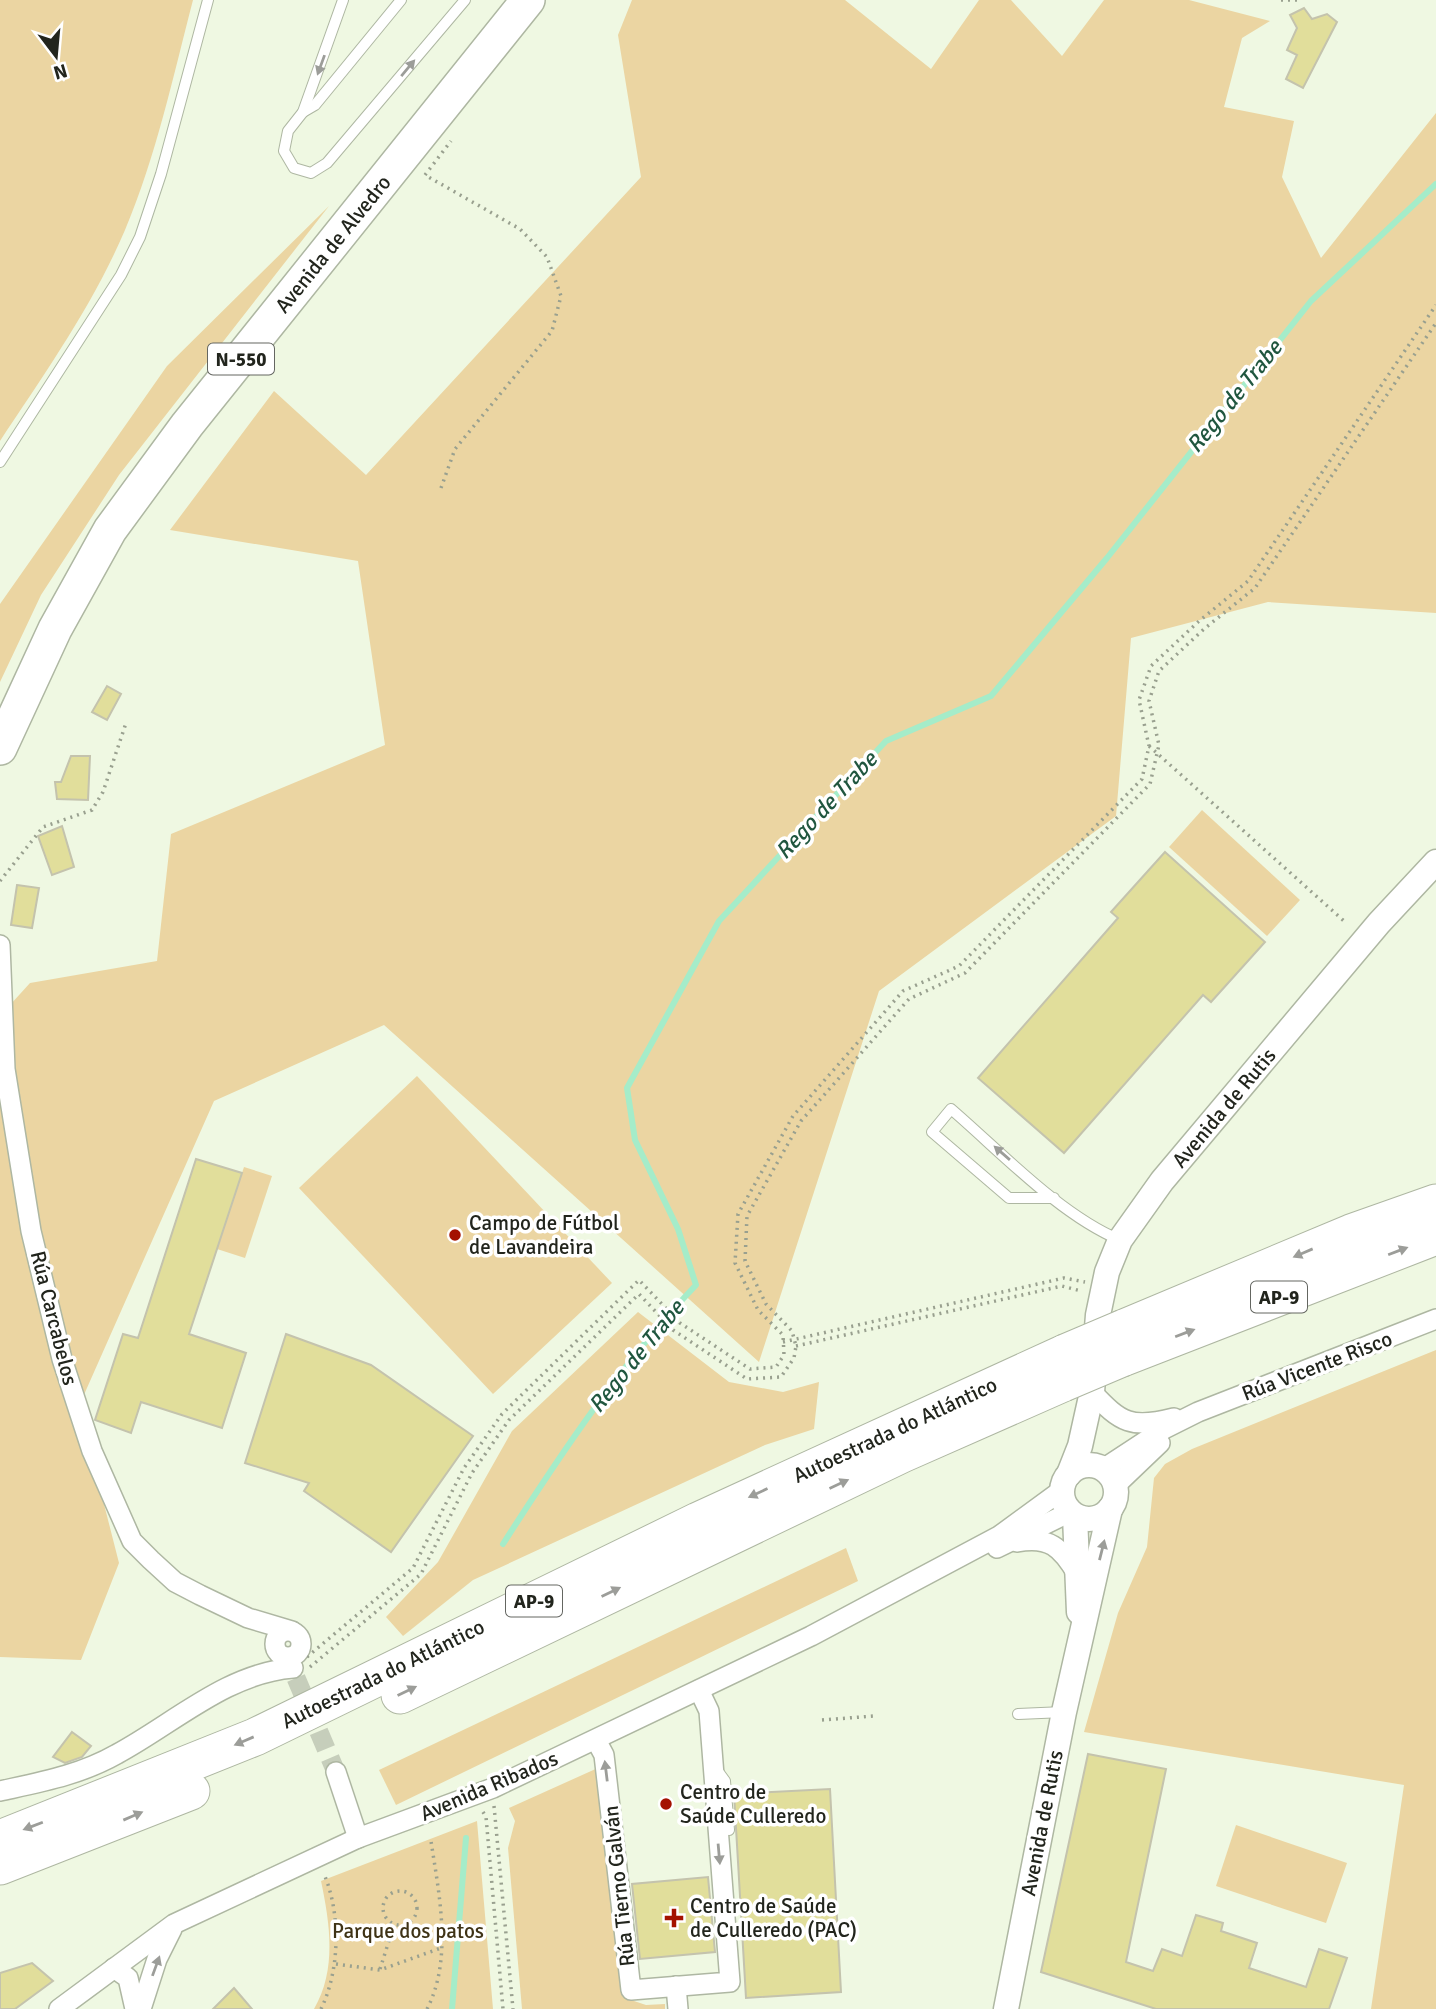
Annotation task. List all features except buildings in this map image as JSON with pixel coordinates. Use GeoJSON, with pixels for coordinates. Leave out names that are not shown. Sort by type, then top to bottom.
{"type":"FeatureCollection","features":[{"type":"Feature","properties":{"kind":"highway","name":"Avenida de Alvedro"},"geometry":{"type":"LineString","coordinates":[[0,748],[55,629],[110,530],[187,425],[528,0]]}},
{"type":"Feature","properties":{"kind":"highway","name":"AP-9"},"geometry":{"type":"LineString","coordinates":[[1073,1376],[1123,1343],[1351,1233],[1436,1203]]}},
{"type":"Feature","properties":{"kind":"highway","name":"AP-9"},"geometry":{"type":"LineString","coordinates":[[1123,1343],[1436,1236]]}},
{"type":"Feature","properties":{"kind":"highway","name":"Autoestrada do Atlántico"},"geometry":{"type":"LineString","coordinates":[[0,1839],[255,1737],[711,1515],[1073,1376]]}},
{"type":"Feature","properties":{"kind":"highway","name":"Autoestrada do Atlántico"},"geometry":{"type":"LineString","coordinates":[[0,1866],[114,1824],[258,1763],[732,1535],[1073,1376]]}},
{"type":"Feature","properties":{"kind":"street","name":"Avenida de Rutis"},"geometry":{"type":"LineString","coordinates":[[1080,1637],[1069,1498],[1080,1446],[1073,1376],[1098,1315],[1094,1292],[1120,1240],[1162,1181],[1379,923],[1436,862]]}},
{"type":"Feature","properties":{"kind":"street","name":"Rúa Carcabelos"},"geometry":{"type":"LineString","coordinates":[[0,945],[5,1069],[31,1231],[62,1359],[92,1451],[132,1541],[175,1581],[248,1618],[292,1631],[300,1637],[301,1647],[289,1662],[248,1618]]}},
{"type":"Feature","properties":{"kind":"street","name":"Rúa Vicente Risco"},"geometry":{"type":"LineString","coordinates":[[1107,1483],[1198,1412],[1436,1319]]}},
{"type":"Feature","properties":{"kind":"street","name":"Avenida de Rutis"},"geometry":{"type":"LineString","coordinates":[[1006,2009],[1080,1637],[1107,1483],[1073,1376]]}},
{"type":"Feature","properties":{"kind":"street"},"geometry":{"type":"LineString","coordinates":[[1073,1376],[1116,1418],[1136,1423],[1154,1423],[1198,1412]]}},
{"type":"Feature","properties":{"kind":"street"},"geometry":{"type":"LineString","coordinates":[[1084,1466],[1107,1483],[1094,1519],[1069,1498],[1084,1466]]}},
{"type":"Feature","properties":{"kind":"street","name":"Avenida Ribados"},"geometry":{"type":"LineString","coordinates":[[928,1575],[1009,1544],[1069,1498]]}},
{"type":"Feature","properties":{"kind":"street","name":"Avenida Ribados"},"geometry":{"type":"LineString","coordinates":[[58,2009],[174,1924],[358,1838],[472,1795],[596,1740],[928,1575],[1069,1498]]}},
{"type":"Feature","properties":{"kind":"street"},"geometry":{"type":"LineString","coordinates":[[1009,1544],[1034,1539],[1049,1544],[1064,1553],[1077,1574]]}},
{"type":"Feature","properties":{"kind":"street"},"geometry":{"type":"LineString","coordinates":[[0,1791],[75,1774],[117,1755],[241,1681],[289,1662]]}},
{"type":"Feature","properties":{"kind":"street","name":"Rúa Tierno Galván"},"geometry":{"type":"LineString","coordinates":[[596,1740],[604,1755],[631,1990],[730,1982],[709,1711],[699,1690]]}},
{"type":"Feature","properties":{"kind":"street"},"geometry":{"type":"LineString","coordinates":[[336,1772],[358,1838]]}},
{"type":"Feature","properties":{"kind":"street"},"geometry":{"type":"LineString","coordinates":[[141,2009],[157,1959],[174,1924]]}},
{"type":"Feature","properties":{"kind":"street"},"geometry":{"type":"LineString","coordinates":[[114,1968],[128,1978],[135,2009]]}},
{"type":"Feature","properties":{"kind":"street"},"geometry":{"type":"LineString","coordinates":[[676,1986],[678,2009]]}},
{"type":"Feature","properties":{"kind":"lane"},"geometry":{"type":"LineString","coordinates":[[0,462],[121,275],[140,237],[161,174],[208,0]]}},
{"type":"Feature","properties":{"kind":"lane"},"geometry":{"type":"LineString","coordinates":[[343,0],[303,112],[288,131],[284,151],[294,168],[311,173],[327,163],[465,0]]}},
{"type":"Feature","properties":{"kind":"lane"},"geometry":{"type":"LineString","coordinates":[[303,112],[315,105],[401,0]]}},
{"type":"Feature","properties":{"kind":"lane"},"geometry":{"type":"LineString","coordinates":[[1054,1198],[1009,1198],[932,1132],[951,1109],[1091,1228],[1120,1240]]}},
{"type":"Feature","properties":{"kind":"lane"},"geometry":{"type":"LineString","coordinates":[[1018,1714],[1064,1712]]}},
{"type":"Feature","properties":{"kind":"lane"},"geometry":{"type":"LineString","coordinates":[[713,1764],[725,1781],[729,1830]]}},
{"type":"Feature","properties":{"kind":"path"},"geometry":{"type":"LineString","coordinates":[[1281,0],[1298,0]]}},
{"type":"Feature","properties":{"kind":"path"},"geometry":{"type":"LineString","coordinates":[[441,488],[455,449],[552,331],[561,296],[547,257],[520,229],[425,175],[457,134]]}},
{"type":"Feature","properties":{"kind":"path"},"geometry":{"type":"LineString","coordinates":[[289,1662],[413,1568],[464,1468],[502,1414],[639,1280],[680,1323],[750,1369],[776,1367],[784,1355],[783,1335],[758,1310],[735,1263],[738,1214],[793,1116],[903,991],[959,966],[1142,779],[1149,746],[1139,700],[1151,666],[1198,622],[1248,581],[1436,305]]}},
{"type":"Feature","properties":{"kind":"path"},"geometry":{"type":"LineString","coordinates":[[289,1662],[421,1574],[472,1473],[509,1420],[639,1294],[673,1330],[747,1380],[781,1377],[794,1358],[795,1343],[792,1331],[766,1304],[745,1261],[747,1216],[801,1121],[909,999],[965,974],[1150,784],[1159,746],[1149,701],[1159,671],[1204,629],[1255,588],[1436,323]]}},
{"type":"Feature","properties":{"kind":"path"},"geometry":{"type":"LineString","coordinates":[[0,881],[43,827],[92,810],[103,792],[126,723]]}},
{"type":"Feature","properties":{"kind":"path"},"geometry":{"type":"LineString","coordinates":[[1149,746],[1344,921]]}},
{"type":"Feature","properties":{"kind":"path"},"geometry":{"type":"LineString","coordinates":[[795,1343],[1064,1278],[1094,1292]]}},
{"type":"Feature","properties":{"kind":"path"},"geometry":{"type":"LineString","coordinates":[[783,1342],[795,1343],[1062,1286],[1094,1292]]}},
{"type":"Feature","properties":{"kind":"path"},"geometry":{"type":"LineString","coordinates":[[822,1720],[874,1716]]}},
{"type":"Feature","properties":{"kind":"path"},"geometry":{"type":"LineString","coordinates":[[472,1795],[486,1817],[503,2009]]}},
{"type":"Feature","properties":{"kind":"path"},"geometry":{"type":"LineString","coordinates":[[493,1799],[513,2009]]}},
{"type":"Feature","properties":{"kind":"path"},"geometry":{"type":"LineString","coordinates":[[427,2009],[434,1994],[441,1948],[441,1902],[431,1841]]}},
{"type":"Feature","properties":{"kind":"path"},"geometry":{"type":"LineString","coordinates":[[304,1863],[326,1875],[334,1921],[336,1964],[321,2009]]}},
{"type":"Feature","properties":{"kind":"path"},"geometry":{"type":"LineString","coordinates":[[403,1891],[415,1899],[416,1912],[407,1924],[394,1925],[383,1914],[382,1904],[388,1895],[403,1891]]}},
{"type":"Feature","properties":{"kind":"path"},"geometry":{"type":"LineString","coordinates":[[380,1970],[394,1925]]}},
{"type":"Feature","properties":{"kind":"path"},"geometry":{"type":"LineString","coordinates":[[336,1964],[380,1970],[441,1948]]}},
{"type":"Feature","properties":{"kind":"green space"},"geometry":{"type":"Polygon","coordinates":[[[0,0],[193,0],[155,145],[125,230],[83,312],[0,441],[0,0]]]}},
{"type":"Feature","properties":{"kind":"green space"},"geometry":{"type":"Polygon","coordinates":[[[632,0],[845,0],[931,69],[979,0],[1011,0],[1062,56],[1104,0],[1189,0],[1270,21],[1242,38],[1224,107],[1294,121],[1282,177],[1321,258],[1436,113],[1436,613],[1268,602],[1131,638],[1116,816],[879,991],[759,1362],[384,1025],[214,1101],[79,1406],[119,1563],[81,1660],[0,1657],[0,1016],[30,983],[157,961],[171,834],[385,745],[358,561],[170,530],[274,391],[366,475],[641,177],[618,35],[632,0]]]}},
{"type":"Feature","properties":{"kind":"green space"},"geometry":{"type":"Polygon","coordinates":[[[329,206],[119,475],[41,595],[0,682],[0,604],[167,366],[329,206]]]}},
{"type":"Feature","properties":{"kind":"green space"},"geometry":{"type":"Polygon","coordinates":[[[1202,810],[1300,900],[1267,936],[1169,847],[1202,810]]]}},
{"type":"Feature","properties":{"kind":"green space","name":"Campo de Fútbol de Lavandeira"},"geometry":{"type":"Polygon","coordinates":[[[417,1076],[612,1283],[493,1394],[299,1188],[417,1076]]]}},
{"type":"Feature","properties":{"kind":"green space"},"geometry":{"type":"Polygon","coordinates":[[[244,1167],[272,1176],[245,1258],[217,1249],[244,1167]]]}},
{"type":"Feature","properties":{"kind":"green space"},"geometry":{"type":"Polygon","coordinates":[[[638,1312],[729,1382],[783,1392],[819,1382],[814,1429],[765,1445],[473,1580],[403,1636],[386,1617],[438,1562],[512,1431],[638,1312]]]}},
{"type":"Feature","properties":{"kind":"green space"},"geometry":{"type":"Polygon","coordinates":[[[1436,1350],[1436,2009],[1371,2009],[1404,1785],[1084,1732],[1118,1613],[1147,1547],[1154,1478],[1165,1464],[1192,1449],[1436,1350]]]}},
{"type":"Feature","properties":{"kind":"green space"},"geometry":{"type":"Polygon","coordinates":[[[846,1548],[858,1581],[396,1805],[379,1770],[846,1548]]]}},
{"type":"Feature","properties":{"kind":"green space"},"geometry":{"type":"Polygon","coordinates":[[[600,1767],[620,1985],[625,1998],[646,2005],[665,2004],[665,2009],[522,2009],[508,1848],[515,1821],[509,1808],[600,1767]]]}},
{"type":"Feature","properties":{"kind":"green space","name":"Parque dos patos"},"geometry":{"type":"Polygon","coordinates":[[[477,1821],[493,2009],[314,2009],[326,1979],[330,1946],[321,1881],[477,1821]]]}},
{"type":"Feature","properties":{"kind":"green space"},"geometry":{"type":"Polygon","coordinates":[[[1236,1825],[1347,1863],[1326,1923],[1216,1886],[1236,1825]]]}},
{"type":"Feature","properties":{"kind":"waterway","name":"Rego de Trabe"},"geometry":{"type":"LineString","coordinates":[[503,1544],[593,1410],[642,1346],[696,1285],[678,1229],[635,1140],[627,1088],[719,921],[886,741],[991,696],[1107,558],[1311,301],[1436,184]]}},
{"type":"Feature","properties":{"kind":"waterway","name":"Rego de Trabe"},"geometry":{"type":"LineString","coordinates":[[452,2009],[466,1838]]}},
{"type":"Feature","properties":{"kind":"tunnel"},"geometry":{"type":"LineString","coordinates":[[296,1678],[336,1772]]}},
{"type":"Feature","properties":{"kind":"place","name":"Campo de Fútbol de Lavandeira"},"geometry":{"type":"Point","coordinates":[455,1235]}},
{"type":"Feature","properties":{"kind":"place","name":"Centro de Saúde Culleredo"},"geometry":{"type":"Point","coordinates":[666,1804]}},
{"type":"Feature","properties":{"kind":"place","name":"Centro de Saúde de Culleredo (PAC)"},"geometry":{"type":"Point","coordinates":[674,1918]}}]}
